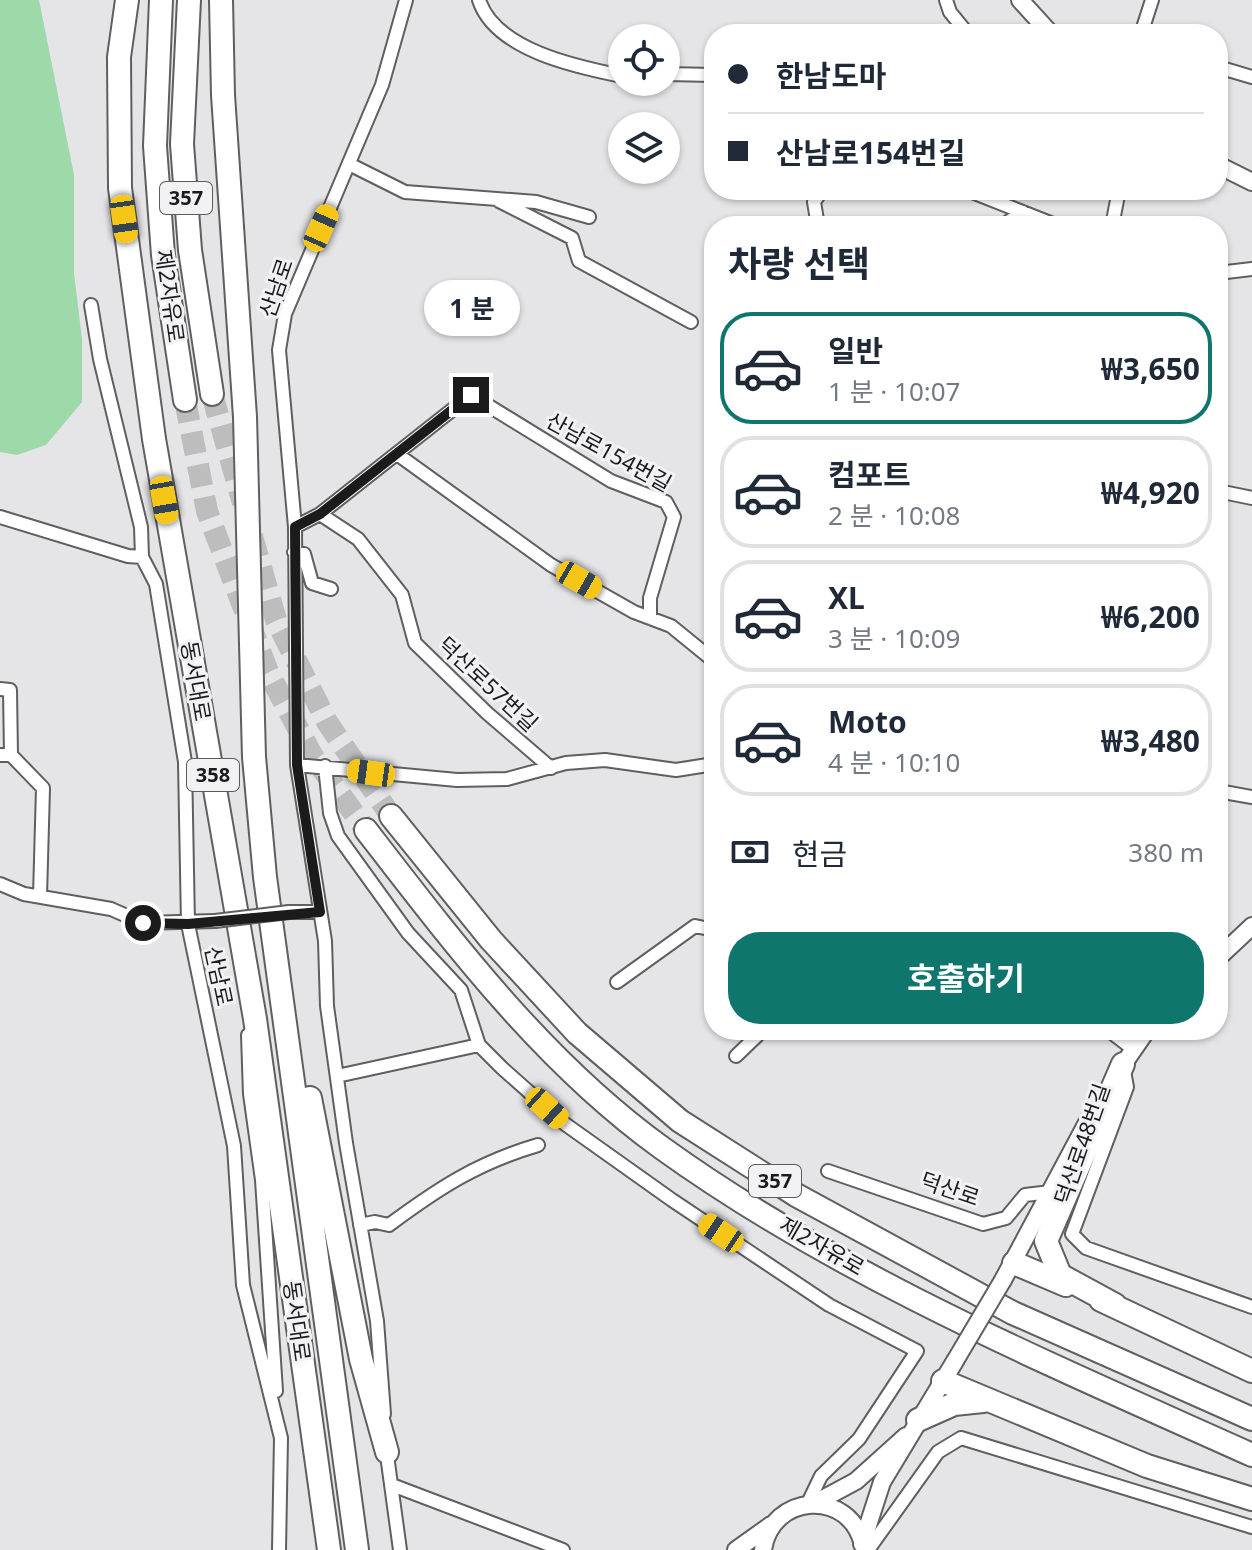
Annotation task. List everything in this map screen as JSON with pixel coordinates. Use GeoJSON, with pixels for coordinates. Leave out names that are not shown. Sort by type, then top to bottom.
{"type":"FeatureCollection","features":[{"type":"Feature","properties":{"kind":"highway","name":"동서대로"},"geometry":{"type":"LineString","coordinates":[[127,0],[119,57],[120,188],[154,439],[245,960],[329,1550]]}},
{"type":"Feature","properties":{"kind":"highway","name":"제2자유로"},"geometry":{"type":"LineString","coordinates":[[161,0],[155,146],[163,255],[185,400]]}},
{"type":"Feature","properties":{"kind":"highway","name":"제2자유로"},"geometry":{"type":"LineString","coordinates":[[189,0],[182,144],[190,250],[212,394]]}},
{"type":"Feature","properties":{"kind":"highway","name":"동서대로"},"geometry":{"type":"LineString","coordinates":[[221,0],[223,95],[245,417],[254,757],[274,936],[357,1550]]}},
{"type":"Feature","properties":{"kind":"highway","name":"제2자유로"},"geometry":{"type":"LineString","coordinates":[[391,816],[491,940],[577,1033],[680,1121],[796,1195],[1013,1313],[1252,1419]]}},
{"type":"Feature","properties":{"kind":"highway","name":"제2자유로"},"geometry":{"type":"LineString","coordinates":[[366,830],[477,972],[555,1056],[661,1147],[780,1223],[1000,1342],[1252,1455]]}},
{"type":"Feature","properties":{"kind":"highway"},"geometry":{"type":"LineString","coordinates":[[274,936],[295,997],[333,1222],[370,1398],[387,1452]]}},
{"type":"Feature","properties":{"kind":"highway"},"geometry":{"type":"LineString","coordinates":[[1128,1056],[1046,1241],[1053,1266],[1060,1275],[1115,1305],[1252,1371]]}},
{"type":"Feature","properties":{"kind":"highway"},"geometry":{"type":"LineString","coordinates":[[1009,1272],[1115,1305]]}},
{"type":"Feature","properties":{"kind":"highway"},"geometry":{"type":"LineString","coordinates":[[943,1381],[1147,1466],[1252,1499]]}},
{"type":"Feature","properties":{"kind":"highway"},"geometry":{"type":"LineString","coordinates":[[914,1426],[954,1404],[985,1401]]}},
{"type":"Feature","properties":{"kind":"street","name":"산남로"},"geometry":{"type":"LineString","coordinates":[[400,1550],[387,1452],[377,1321],[337,1076],[327,1006],[325,941],[297,765],[295,527],[279,350],[297,281],[382,85],[406,0]]}},
{"type":"Feature","properties":{"kind":"street"},"geometry":{"type":"LineString","coordinates":[[479,0],[483,10],[509,36],[543,55],[608,72]]}},
{"type":"Feature","properties":{"kind":"street"},"geometry":{"type":"LineString","coordinates":[[946,0],[950,12],[960,24]]}},
{"type":"Feature","properties":{"kind":"street"},"geometry":{"type":"LineString","coordinates":[[1020,0],[1042,24]]}},
{"type":"Feature","properties":{"kind":"street"},"geometry":{"type":"LineString","coordinates":[[1144,24],[1152,0]]}},
{"type":"Feature","properties":{"kind":"street"},"geometry":{"type":"LineString","coordinates":[[1228,70],[1252,77]]}},
{"type":"Feature","properties":{"kind":"street"},"geometry":{"type":"LineString","coordinates":[[680,74],[704,75]]}},
{"type":"Feature","properties":{"kind":"street"},"geometry":{"type":"LineString","coordinates":[[349,164],[405,192],[437,197],[489,196],[536,202],[589,217]]}},
{"type":"Feature","properties":{"kind":"street"},"geometry":{"type":"LineString","coordinates":[[1228,170],[1252,182]]}},
{"type":"Feature","properties":{"kind":"street"},"geometry":{"type":"LineString","coordinates":[[489,196],[572,238],[579,261],[691,322]]}},
{"type":"Feature","properties":{"kind":"street"},"geometry":{"type":"LineString","coordinates":[[992,200],[1033,216]]}},
{"type":"Feature","properties":{"kind":"street"},"geometry":{"type":"LineString","coordinates":[[1017,216],[1023,212]]}},
{"type":"Feature","properties":{"kind":"street"},"geometry":{"type":"LineString","coordinates":[[1228,272],[1252,269]]}},
{"type":"Feature","properties":{"kind":"street","name":"산남로"},"geometry":{"type":"LineString","coordinates":[[91,305],[100,359],[141,527],[142,557],[156,584],[185,762],[188,924],[234,1146],[243,1285],[281,1438],[279,1550]]}},
{"type":"Feature","properties":{"kind":"street","name":"산남로154번길"},"geometry":{"type":"LineString","coordinates":[[295,527],[320,514],[471,395],[611,481],[666,502],[674,517],[650,598],[650,618]]}},
{"type":"Feature","properties":{"kind":"street"},"geometry":{"type":"LineString","coordinates":[[397,454],[551,565],[671,626],[704,653]]}},
{"type":"Feature","properties":{"kind":"street"},"geometry":{"type":"LineString","coordinates":[[1228,493],[1252,498]]}},
{"type":"Feature","properties":{"kind":"street","name":"덕산로57번길"},"geometry":{"type":"LineString","coordinates":[[320,514],[358,539],[402,595],[415,643],[487,713],[551,768]]}},
{"type":"Feature","properties":{"kind":"street"},"geometry":{"type":"LineString","coordinates":[[0,517],[128,556],[142,557]]}},
{"type":"Feature","properties":{"kind":"street"},"geometry":{"type":"LineString","coordinates":[[294,552],[304,554],[312,583],[331,589]]}},
{"type":"Feature","properties":{"kind":"street"},"geometry":{"type":"LineString","coordinates":[[0,689],[10,690],[5,755],[43,788],[40,896]]}},
{"type":"Feature","properties":{"kind":"street"},"geometry":{"type":"LineString","coordinates":[[297,765],[457,780],[507,779],[551,768],[605,760],[676,770],[704,764]]}},
{"type":"Feature","properties":{"kind":"street"},"geometry":{"type":"LineString","coordinates":[[325,766],[330,813],[338,836],[408,933],[461,990],[479,1045],[565,1124],[672,1200],[829,1305],[917,1351],[859,1439],[821,1476],[812,1503]]}},
{"type":"Feature","properties":{"kind":"street"},"geometry":{"type":"LineString","coordinates":[[1228,793],[1252,797]]}},
{"type":"Feature","properties":{"kind":"street"},"geometry":{"type":"LineString","coordinates":[[0,884],[40,896],[111,909],[143,923],[188,924],[289,912],[320,912]]}},
{"type":"Feature","properties":{"kind":"street"},"geometry":{"type":"LineString","coordinates":[[617,982],[695,926],[704,928]]}},
{"type":"Feature","properties":{"kind":"street"},"geometry":{"type":"LineString","coordinates":[[1228,949],[1252,926]]}},
{"type":"Feature","properties":{"kind":"street"},"geometry":{"type":"LineString","coordinates":[[245,960],[250,1094],[262,1180],[271,1351],[281,1438]]}},
{"type":"Feature","properties":{"kind":"street"},"geometry":{"type":"LineString","coordinates":[[736,1056],[753,1040]]}},
{"type":"Feature","properties":{"kind":"street"},"geometry":{"type":"LineString","coordinates":[[1117,1040],[1128,1056]]}},
{"type":"Feature","properties":{"kind":"street"},"geometry":{"type":"LineString","coordinates":[[865,1548],[876,1497],[914,1426],[1009,1272],[1083,1129],[1140,1040]]}},
{"type":"Feature","properties":{"kind":"street"},"geometry":{"type":"LineString","coordinates":[[337,1076],[479,1045]]}},
{"type":"Feature","properties":{"kind":"street","name":"덕산로48번길"},"geometry":{"type":"LineString","coordinates":[[1128,1056],[1127,1087],[1072,1234],[1086,1248],[1252,1307]]}},
{"type":"Feature","properties":{"kind":"street"},"geometry":{"type":"LineString","coordinates":[[360,1225],[375,1222],[389,1225],[453,1178],[496,1157],[538,1145]]}},
{"type":"Feature","properties":{"kind":"street","name":"덕산로"},"geometry":{"type":"LineString","coordinates":[[828,1171],[983,1224],[1006,1218],[1025,1195],[1051,1192]]}},
{"type":"Feature","properties":{"kind":"street"},"geometry":{"type":"LineString","coordinates":[[736,1550],[790,1509],[812,1503],[856,1481],[914,1426]]}},
{"type":"Feature","properties":{"kind":"street"},"geometry":{"type":"LineString","coordinates":[[865,1548],[938,1452],[961,1438],[1252,1527]]}},
{"type":"Feature","properties":{"kind":"street"},"geometry":{"type":"LineString","coordinates":[[392,1485],[563,1550]]}},
{"type":"Feature","properties":{"kind":"street"},"geometry":{"type":"LineString","coordinates":[[812,1503],[846,1515],[857,1528],[865,1548]]}},
{"type":"Feature","properties":{"kind":"street"},"geometry":{"type":"LineString","coordinates":[[763,1550],[771,1525]]}},
{"type":"Feature","properties":{"kind":"green space"},"geometry":{"type":"Polygon","coordinates":[[[0,0],[39,0],[74,175],[74,273],[82,339],[82,402],[46,445],[17,455],[0,452],[0,0]]]}},
{"type":"Feature","properties":{"kind":"tunnel"},"geometry":{"type":"LineString","coordinates":[[212,394],[243,503]]}},
{"type":"Feature","properties":{"kind":"tunnel"},"geometry":{"type":"LineString","coordinates":[[185,400],[207,511],[268,672],[312,755],[366,830]]}},
{"type":"Feature","properties":{"kind":"tunnel"},"geometry":{"type":"LineString","coordinates":[[252,536],[276,620],[327,722],[391,816]]}},
{"type":"Feature","properties":{"kind":"route"},"geometry":{"type":"LineString","coordinates":[[143,923],[188,924],[289,912],[320,912],[297,765],[295,527],[320,514],[471,395]]}}]}
